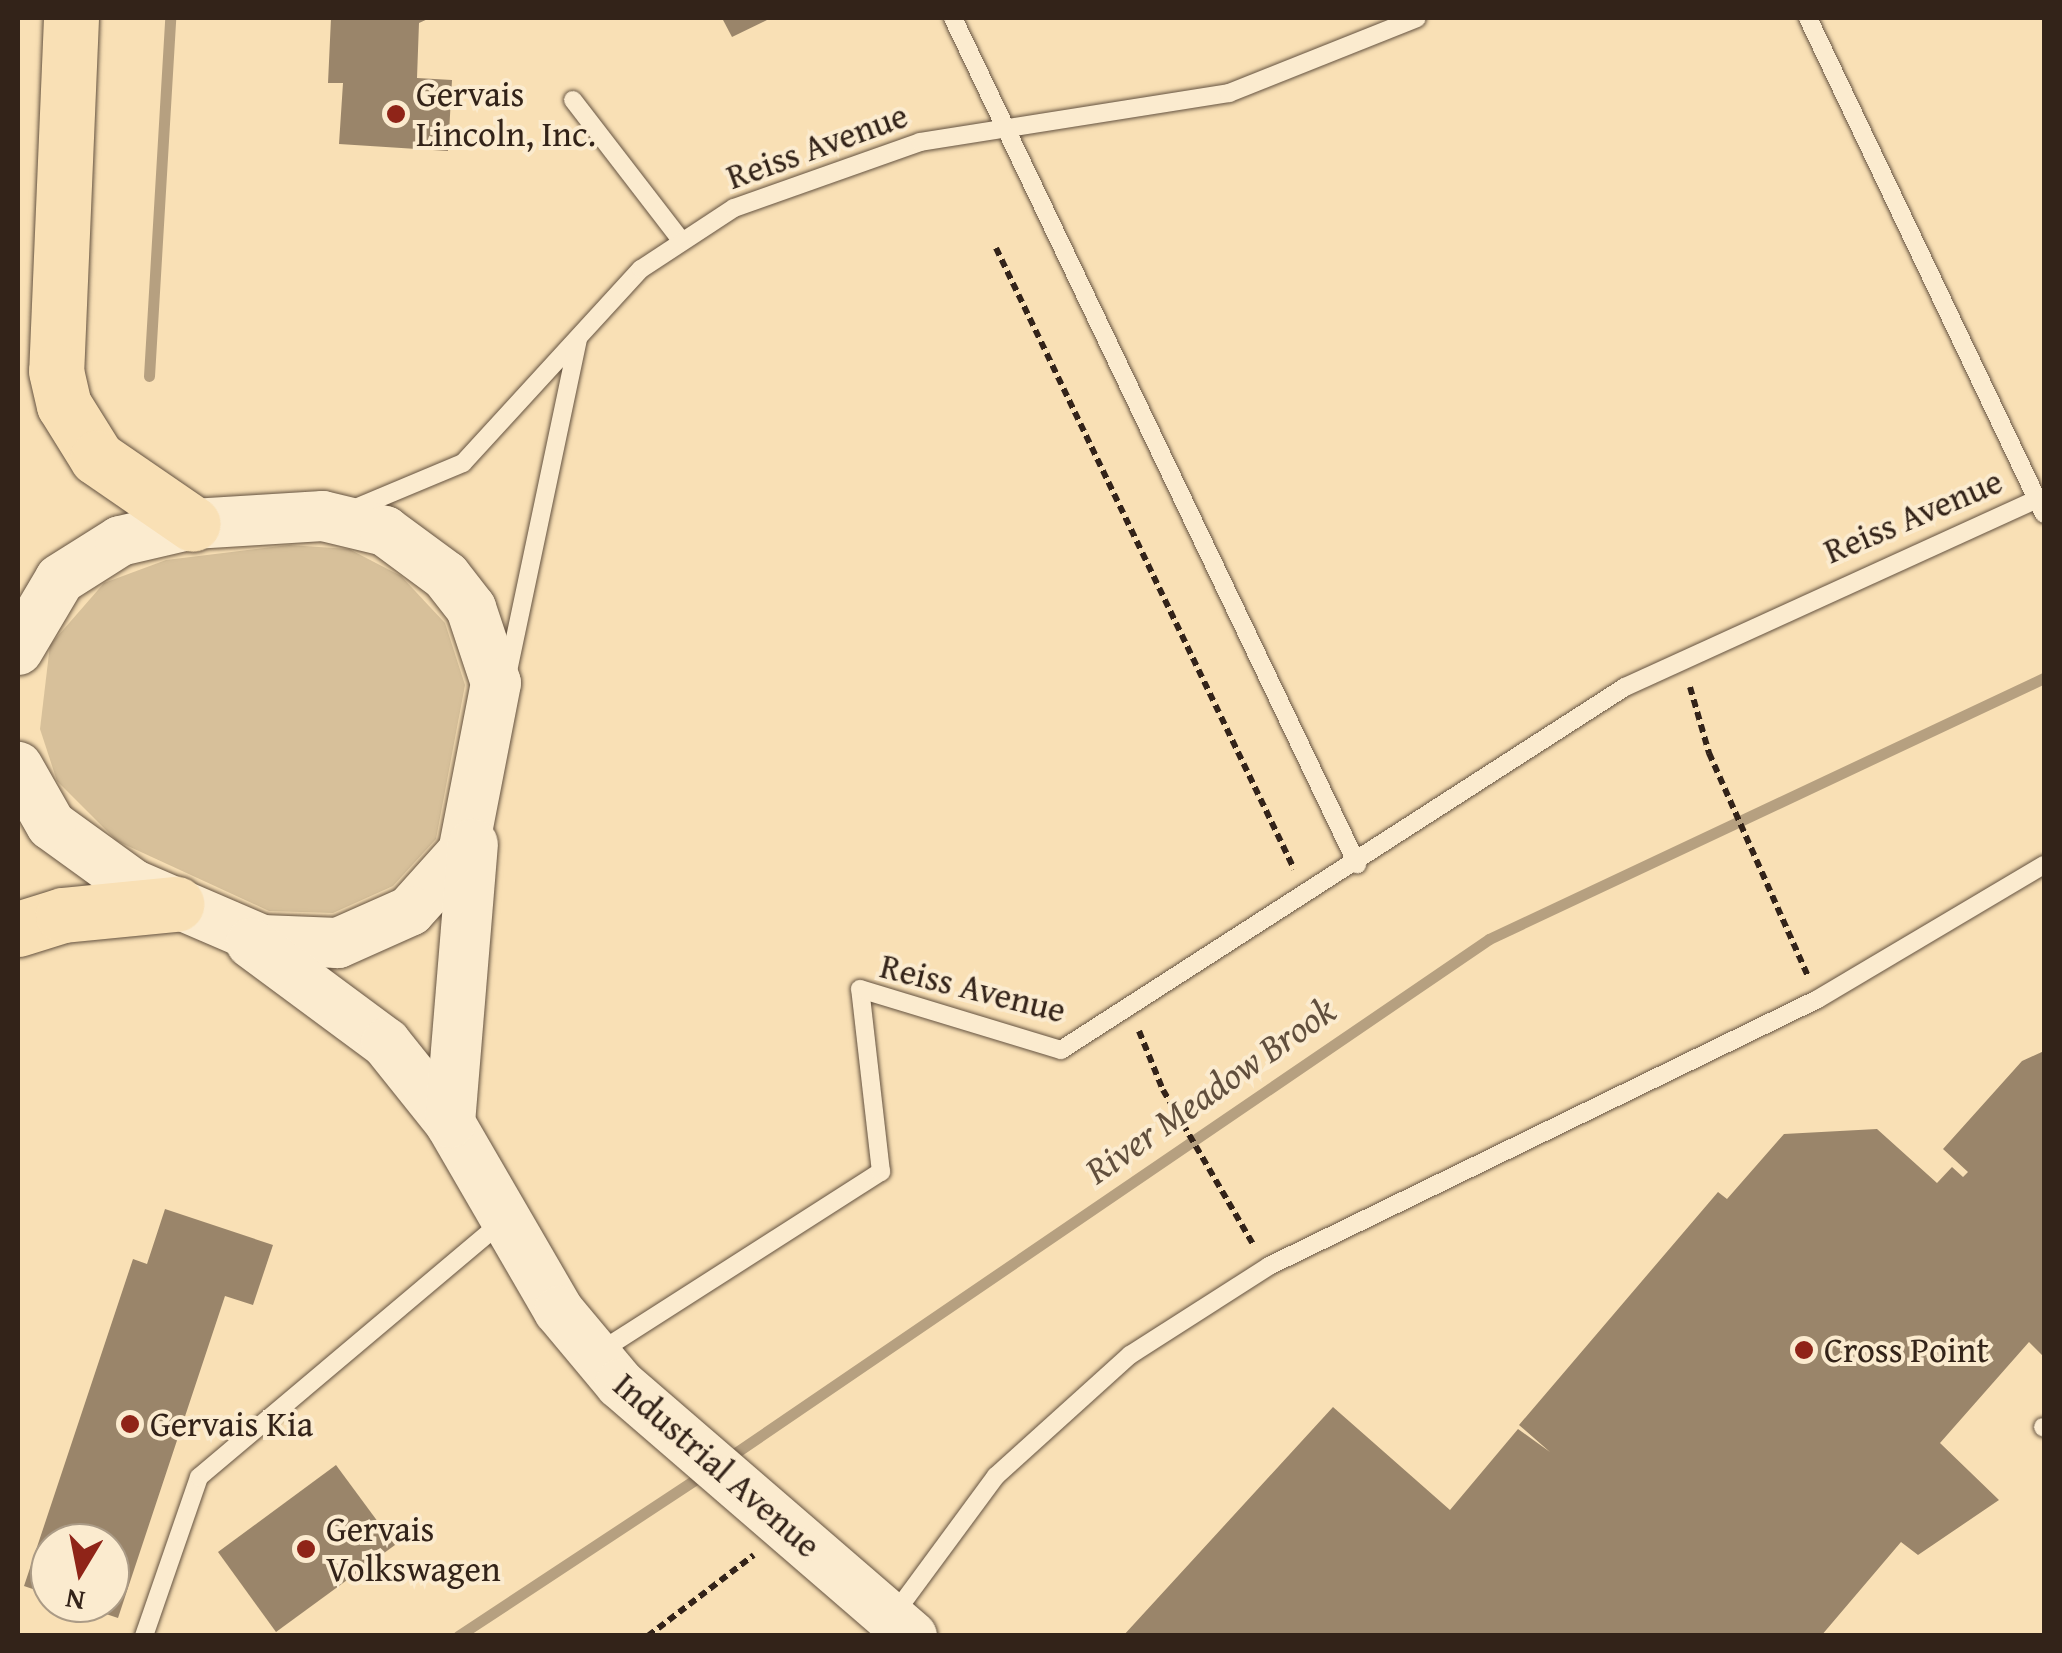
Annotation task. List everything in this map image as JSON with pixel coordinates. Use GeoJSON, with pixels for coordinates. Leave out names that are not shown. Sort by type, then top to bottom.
{"type":"FeatureCollection","features":[{"type":"Feature","properties":{"kind":"highway"},"geometry":{"type":"LineString","coordinates":[[72,18],[56,371],[64,406],[97,458],[193,524]]}},
{"type":"Feature","properties":{"kind":"highway"},"geometry":{"type":"LineString","coordinates":[[18,929],[63,915],[176,904]]}},
{"type":"Feature","properties":{"kind":"main road"},"geometry":{"type":"LineString","coordinates":[[18,607],[120,541],[193,524],[323,516],[385,531],[446,576],[486,644],[493,724],[475,818],[450,1123]]}},
{"type":"Feature","properties":{"kind":"main road"},"geometry":{"type":"LineString","coordinates":[[18,650],[60,579]]}},
{"type":"Feature","properties":{"kind":"main road"},"geometry":{"type":"LineString","coordinates":[[18,767],[73,846],[230,930],[298,945],[377,929],[440,886],[475,818]]}},
{"type":"Feature","properties":{"kind":"main road","name":"Industrial Avenue"},"geometry":{"type":"LineString","coordinates":[[230,930],[355,1013],[450,1123],[503,1220],[594,1355],[688,1444],[902,1626]]}},
{"type":"Feature","properties":{"kind":"lane"},"geometry":{"type":"LineString","coordinates":[[952,18],[1357,864]]}},
{"type":"Feature","properties":{"kind":"lane","name":"Reiss Avenue"},"geometry":{"type":"LineString","coordinates":[[323,516],[402,494],[463,463],[578,338],[680,239],[837,166],[1004,126],[1229,93],[1417,18]]}},
{"type":"Feature","properties":{"kind":"lane","name":"Reiss Avenue"},"geometry":{"type":"LineString","coordinates":[[594,1355],[881,1172],[860,989],[1061,1050],[1357,864],[1625,686],[2041,506],[1808,18]]}},
{"type":"Feature","properties":{"kind":"lane"},"geometry":{"type":"LineString","coordinates":[[573,100],[680,239]]}},
{"type":"Feature","properties":{"kind":"lane"},"geometry":{"type":"LineString","coordinates":[[493,724],[527,600],[578,338]]}},
{"type":"Feature","properties":{"kind":"lane"},"geometry":{"type":"LineString","coordinates":[[902,1626],[996,1476],[1130,1354],[1269,1266],[1818,999],[2044,865]]}},
{"type":"Feature","properties":{"kind":"lane"},"geometry":{"type":"LineString","coordinates":[[144,1636],[199,1477],[503,1220]]}},
{"type":"Feature","properties":{"kind":"path"},"geometry":{"type":"LineString","coordinates":[[996,248],[1296,874]]}},
{"type":"Feature","properties":{"kind":"path"},"geometry":{"type":"LineString","coordinates":[[1682,659],[1709,754],[1809,978]]}},
{"type":"Feature","properties":{"kind":"path"},"geometry":{"type":"LineString","coordinates":[[1130,1007],[1162,1090],[1228,1210],[1256,1248]]}},
{"type":"Feature","properties":{"kind":"path"},"geometry":{"type":"LineString","coordinates":[[648,1636],[693,1605]]}},
{"type":"Feature","properties":{"kind":"shaded area"},"geometry":{"type":"Polygon","coordinates":[[[289,545],[349,549],[401,576],[445,623],[465,685],[436,839],[393,886],[333,913],[269,911],[117,841],[57,781],[40,729],[50,645],[104,583],[166,560],[289,545]]]}},
{"type":"Feature","properties":{"kind":"building","name":"Gervais Lincoln, Inc."},"geometry":{"type":"Polygon","coordinates":[[[331,18],[430,18],[419,23],[417,78],[452,80],[448,151],[339,144],[343,83],[328,83],[331,18]]]}},
{"type":"Feature","properties":{"kind":"building"},"geometry":{"type":"Polygon","coordinates":[[[722,18],[771,18],[732,37],[722,18]]]}},
{"type":"Feature","properties":{"kind":"building","name":"Cross Point"},"geometry":{"type":"Polygon","coordinates":[[[2044,1051],[2044,1357],[2029,1342],[1940,1443],[1999,1500],[1918,1555],[1901,1542],[1821,1636],[1123,1636],[1333,1407],[1450,1510],[1518,1429],[1550,1452],[1519,1425],[1718,1192],[1727,1199],[1784,1134],[1877,1129],[1937,1183],[1952,1167],[1963,1177],[1968,1172],[1943,1149],[2022,1061],[2044,1051]]]}},
{"type":"Feature","properties":{"kind":"building","name":"Gervais Kia"},"geometry":{"type":"Polygon","coordinates":[[[165,1209],[273,1245],[253,1305],[225,1296],[130,1582],[130,1523],[45,1523],[133,1259],[147,1264],[165,1209]]]}},
{"type":"Feature","properties":{"kind":"building","name":"Gervais Volkswagen"},"geometry":{"type":"Polygon","coordinates":[[[336,1465],[395,1545],[276,1632],[218,1552],[336,1465]]]}},
{"type":"Feature","properties":{"kind":"waterway"},"geometry":{"type":"LineString","coordinates":[[149,376],[170,18]]}},
{"type":"Feature","properties":{"kind":"waterway"},"geometry":{"type":"LineString","coordinates":[[728,1458],[1489,939],[2044,678]]}},
{"type":"Feature","properties":{"kind":"waterway","name":"River Meadow Brook"},"geometry":{"type":"LineString","coordinates":[[458,1636],[704,1474]]}},
{"type":"Feature","properties":{"kind":"place","name":"Gervais Lincoln, Inc."},"geometry":{"type":"Point","coordinates":[396,114]}},
{"type":"Feature","properties":{"kind":"place","name":"Cross Point"},"geometry":{"type":"Point","coordinates":[1804,1350]}},
{"type":"Feature","properties":{"kind":"place","name":"Gervais Kia"},"geometry":{"type":"Point","coordinates":[130,1424]}},
{"type":"Feature","properties":{"kind":"place","name":"Gervais Volkswagen"},"geometry":{"type":"Point","coordinates":[306,1549]}}]}
